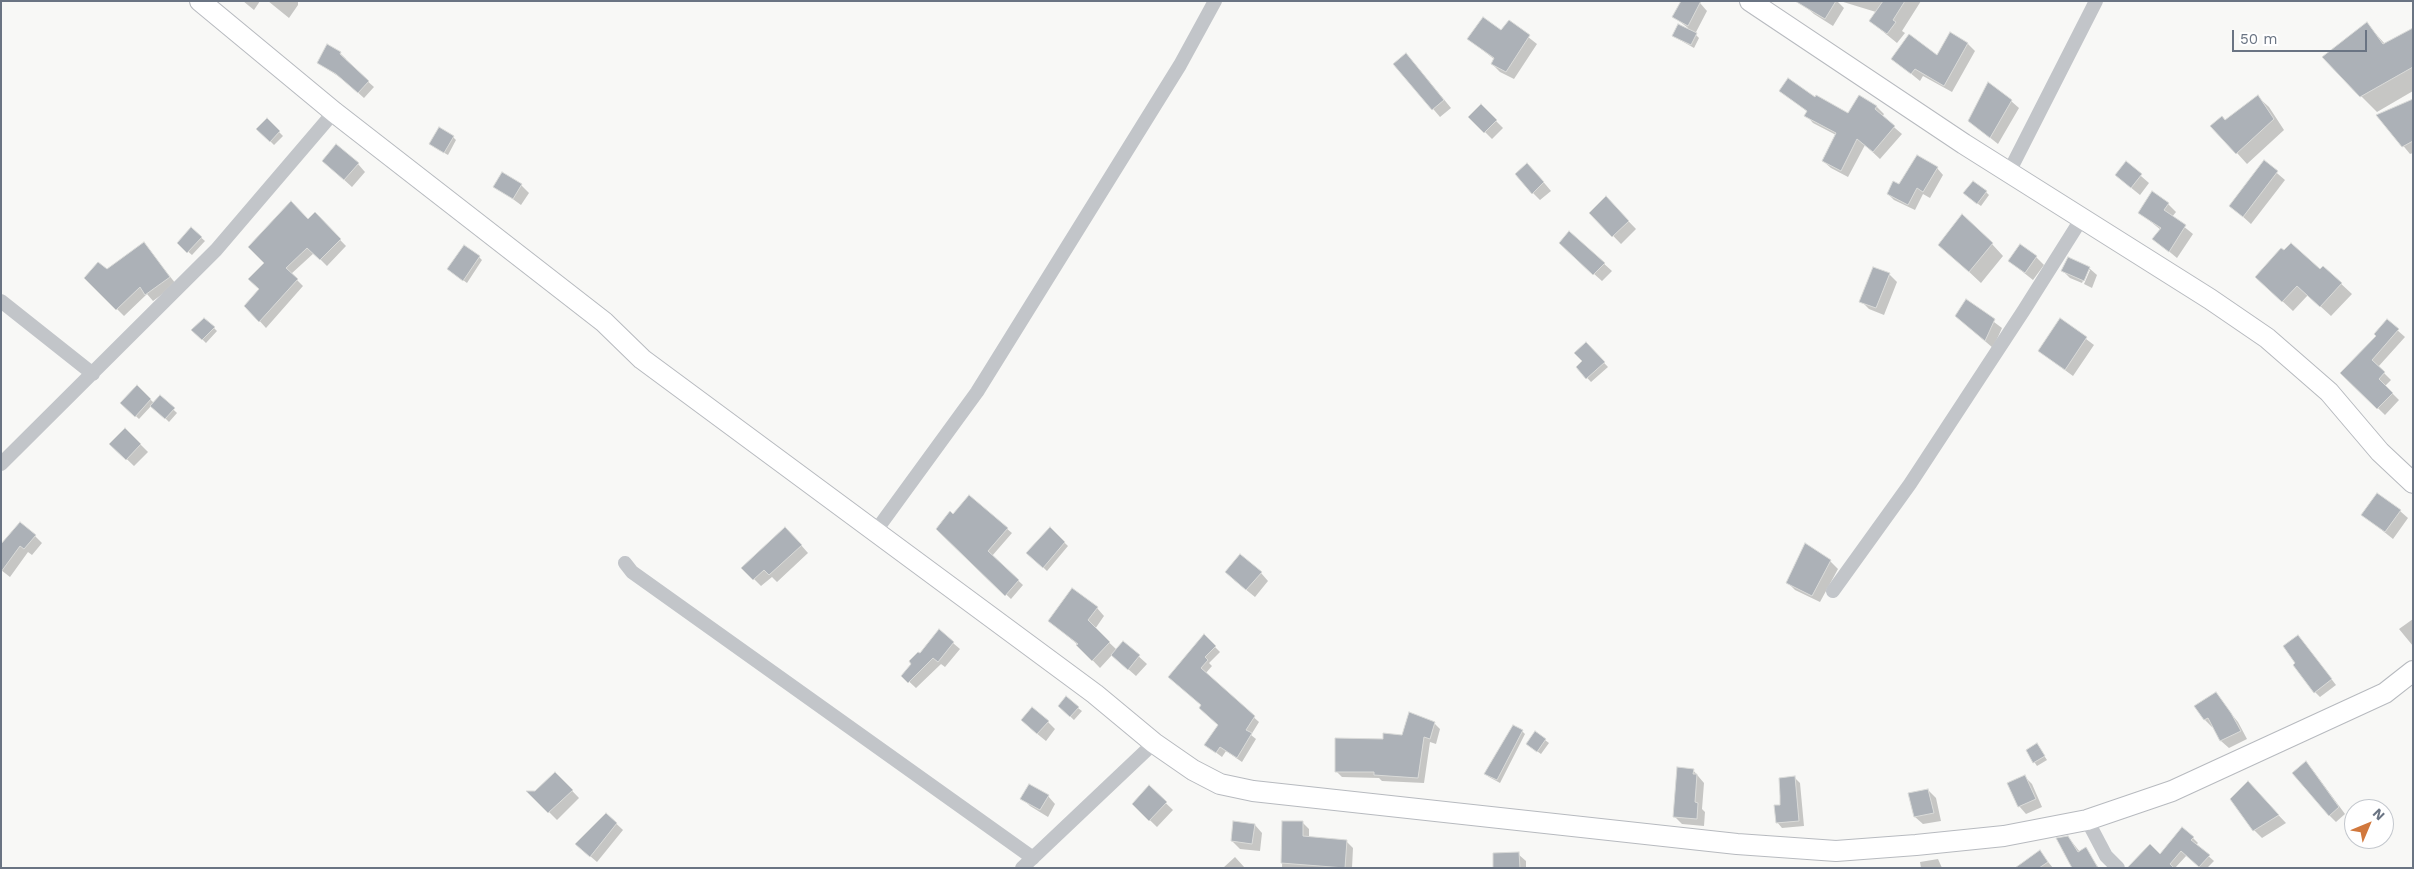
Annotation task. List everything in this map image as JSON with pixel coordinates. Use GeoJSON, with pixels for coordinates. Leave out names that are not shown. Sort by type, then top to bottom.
{"type":"FeatureCollection","features":[{"type":"Feature","properties":{"kind":"street"},"geometry":{"type":"LineString","coordinates":[[200,1],[334,112],[604,322],[642,359],[1095,694],[1154,742],[1193,770],[1220,784],[1253,791],[1737,844],[1836,851],[2004,836],[2087,820],[2172,791],[2385,693],[2413,670]]}},
{"type":"Feature","properties":{"kind":"street"},"geometry":{"type":"LineString","coordinates":[[875,532],[977,392],[1180,65],[1215,1]]}},
{"type":"Feature","properties":{"kind":"street"},"geometry":{"type":"LineString","coordinates":[[2008,172],[2096,1]]}},
{"type":"Feature","properties":{"kind":"street"},"geometry":{"type":"LineString","coordinates":[[1760,4],[2008,172],[2267,338],[2329,392],[2380,452],[2413,483]]}},
{"type":"Feature","properties":{"kind":"street"},"geometry":{"type":"LineString","coordinates":[[1,464],[216,250],[334,112]]}},
{"type":"Feature","properties":{"kind":"street"},"geometry":{"type":"LineString","coordinates":[[1834,591],[1910,484],[2082,218]]}},
{"type":"Feature","properties":{"kind":"street"},"geometry":{"type":"LineString","coordinates":[[1,301],[93,374]]}},
{"type":"Feature","properties":{"kind":"street"},"geometry":{"type":"LineString","coordinates":[[625,563],[632,572],[1033,858]]}},
{"type":"Feature","properties":{"kind":"street"},"geometry":{"type":"LineString","coordinates":[[1022,868],[1154,742]]}},
{"type":"Feature","properties":{"kind":"street"},"geometry":{"type":"LineString","coordinates":[[2087,820],[2106,856],[2118,868]]}},
{"type":"Feature","properties":{"kind":"building"},"geometry":{"type":"Polygon","coordinates":[[[1681,1],[1701,1],[1688,26],[1672,17],[1681,1]]]}},
{"type":"Feature","properties":{"kind":"building"},"geometry":{"type":"Polygon","coordinates":[[[1795,1],[1836,1],[1825,19],[1795,1]]]}},
{"type":"Feature","properties":{"kind":"building"},"geometry":{"type":"Polygon","coordinates":[[[1883,1],[1905,1],[1893,20],[1896,22],[1887,34],[1869,21],[1883,1]]]}},
{"type":"Feature","properties":{"kind":"building"},"geometry":{"type":"Polygon","coordinates":[[[1483,17],[1501,30],[1509,20],[1530,35],[1506,72],[1491,64],[1494,58],[1467,39],[1483,17]]]}},
{"type":"Feature","properties":{"kind":"building"},"geometry":{"type":"Polygon","coordinates":[[[2367,22],[2383,44],[2413,28],[2413,67],[2360,97],[2322,57],[2367,22]]]}},
{"type":"Feature","properties":{"kind":"building"},"geometry":{"type":"Polygon","coordinates":[[[1678,24],[1697,33],[1691,45],[1672,36],[1678,24]]]}},
{"type":"Feature","properties":{"kind":"building"},"geometry":{"type":"Polygon","coordinates":[[[1950,32],[1968,43],[1944,86],[1915,69],[1911,74],[1891,59],[1909,34],[1937,55],[1950,32]]]}},
{"type":"Feature","properties":{"kind":"building"},"geometry":{"type":"Polygon","coordinates":[[[327,44],[341,52],[340,54],[369,81],[358,93],[336,74],[317,63],[327,44]]]}},
{"type":"Feature","properties":{"kind":"building"},"geometry":{"type":"Polygon","coordinates":[[[1406,53],[1444,100],[1432,110],[1393,64],[1406,53]]]}},
{"type":"Feature","properties":{"kind":"building"},"geometry":{"type":"Polygon","coordinates":[[[1788,78],[1815,97],[1816,95],[1848,113],[1859,95],[1877,106],[1875,109],[1895,126],[1873,152],[1857,139],[1841,171],[1822,161],[1836,133],[1804,116],[1807,111],[1779,91],[1788,78]]]}},
{"type":"Feature","properties":{"kind":"building"},"geometry":{"type":"Polygon","coordinates":[[[1988,82],[2012,100],[1990,138],[1968,121],[1988,82]]]}},
{"type":"Feature","properties":{"kind":"building"},"geometry":{"type":"Polygon","coordinates":[[[2258,95],[2274,119],[2236,154],[2210,126],[2222,116],[2225,120],[2258,95]]]}},
{"type":"Feature","properties":{"kind":"building"},"geometry":{"type":"Polygon","coordinates":[[[2413,99],[2413,141],[2402,147],[2376,115],[2413,99]]]}},
{"type":"Feature","properties":{"kind":"building"},"geometry":{"type":"Polygon","coordinates":[[[1481,104],[1497,120],[1484,133],[1468,117],[1481,104]]]}},
{"type":"Feature","properties":{"kind":"building"},"geometry":{"type":"Polygon","coordinates":[[[267,118],[280,131],[270,142],[256,129],[267,118]]]}},
{"type":"Feature","properties":{"kind":"building"},"geometry":{"type":"Polygon","coordinates":[[[439,127],[454,136],[444,153],[429,144],[439,127]]]}},
{"type":"Feature","properties":{"kind":"building"},"geometry":{"type":"Polygon","coordinates":[[[336,144],[359,163],[344,180],[322,161],[336,144]]]}},
{"type":"Feature","properties":{"kind":"building"},"geometry":{"type":"Polygon","coordinates":[[[1917,155],[1938,167],[1923,192],[1917,188],[1908,205],[1887,194],[1893,181],[1899,184],[1917,155]]]}},
{"type":"Feature","properties":{"kind":"building"},"geometry":{"type":"Polygon","coordinates":[[[2264,160],[2278,171],[2243,217],[2229,206],[2264,160]]]}},
{"type":"Feature","properties":{"kind":"building"},"geometry":{"type":"Polygon","coordinates":[[[2126,161],[2142,174],[2131,188],[2115,175],[2126,161]]]}},
{"type":"Feature","properties":{"kind":"building"},"geometry":{"type":"Polygon","coordinates":[[[1527,163],[1544,182],[1532,194],[1515,174],[1527,163]]]}},
{"type":"Feature","properties":{"kind":"building"},"geometry":{"type":"Polygon","coordinates":[[[502,172],[522,184],[513,199],[493,187],[502,172]]]}},
{"type":"Feature","properties":{"kind":"building"},"geometry":{"type":"Polygon","coordinates":[[[1973,181],[1987,191],[1977,204],[1963,193],[1973,181]]]}},
{"type":"Feature","properties":{"kind":"building"},"geometry":{"type":"Polygon","coordinates":[[[2152,191],[2169,203],[2164,210],[2186,225],[2169,252],[2152,239],[2161,228],[2138,213],[2152,191]]]}},
{"type":"Feature","properties":{"kind":"building"},"geometry":{"type":"Polygon","coordinates":[[[1606,196],[1629,221],[1612,237],[1589,213],[1606,196]]]}},
{"type":"Feature","properties":{"kind":"building"},"geometry":{"type":"Polygon","coordinates":[[[291,201],[308,219],[315,212],[341,239],[320,260],[307,248],[286,268],[298,279],[259,322],[244,306],[259,289],[248,279],[264,263],[248,247],[291,201]]]}},
{"type":"Feature","properties":{"kind":"building"},"geometry":{"type":"Polygon","coordinates":[[[1962,214],[1993,243],[1969,272],[1938,245],[1962,214]]]}},
{"type":"Feature","properties":{"kind":"building"},"geometry":{"type":"Polygon","coordinates":[[[191,227],[202,237],[187,253],[177,243],[191,227]]]}},
{"type":"Feature","properties":{"kind":"building"},"geometry":{"type":"Polygon","coordinates":[[[1569,231],[1605,263],[1593,275],[1559,243],[1569,231]]]}},
{"type":"Feature","properties":{"kind":"building"},"geometry":{"type":"Polygon","coordinates":[[[144,242],[170,277],[145,295],[140,287],[116,310],[84,278],[98,262],[107,269],[144,242]]]}},
{"type":"Feature","properties":{"kind":"building"},"geometry":{"type":"Polygon","coordinates":[[[2291,243],[2320,269],[2323,266],[2342,283],[2320,307],[2297,286],[2282,302],[2255,277],[2281,248],[2284,250],[2291,243]]]}},
{"type":"Feature","properties":{"kind":"building"},"geometry":{"type":"Polygon","coordinates":[[[2020,244],[2037,256],[2025,273],[2008,261],[2020,244]]]}},
{"type":"Feature","properties":{"kind":"building"},"geometry":{"type":"Polygon","coordinates":[[[464,245],[480,256],[463,281],[447,269],[464,245]]]}},
{"type":"Feature","properties":{"kind":"building"},"geometry":{"type":"Polygon","coordinates":[[[2068,257],[2090,267],[2084,281],[2061,271],[2068,257]]]}},
{"type":"Feature","properties":{"kind":"building"},"geometry":{"type":"Polygon","coordinates":[[[1873,267],[1890,273],[1876,308],[1859,302],[1873,267]]]}},
{"type":"Feature","properties":{"kind":"building"},"geometry":{"type":"Polygon","coordinates":[[[1966,299],[1995,319],[1985,341],[1955,316],[1966,299]]]}},
{"type":"Feature","properties":{"kind":"building"},"geometry":{"type":"Polygon","coordinates":[[[204,318],[215,327],[202,340],[191,330],[204,318]]]}},
{"type":"Feature","properties":{"kind":"building"},"geometry":{"type":"Polygon","coordinates":[[[2060,318],[2087,337],[2065,370],[2038,351],[2060,318]]]}},
{"type":"Feature","properties":{"kind":"building"},"geometry":{"type":"Polygon","coordinates":[[[2387,319],[2399,329],[2372,360],[2385,372],[2379,379],[2393,393],[2377,409],[2340,373],[2376,336],[2374,334],[2387,319]]]}},
{"type":"Feature","properties":{"kind":"building"},"geometry":{"type":"Polygon","coordinates":[[[1586,342],[1605,362],[1586,379],[1576,367],[1582,361],[1574,353],[1586,342]]]}},
{"type":"Feature","properties":{"kind":"building"},"geometry":{"type":"Polygon","coordinates":[[[137,385],[151,399],[135,417],[120,403],[137,385]]]}},
{"type":"Feature","properties":{"kind":"building"},"geometry":{"type":"Polygon","coordinates":[[[160,395],[175,408],[165,419],[150,406],[160,395]]]}},
{"type":"Feature","properties":{"kind":"building"},"geometry":{"type":"Polygon","coordinates":[[[125,428],[141,444],[126,460],[109,444],[125,428]]]}},
{"type":"Feature","properties":{"kind":"building"},"geometry":{"type":"Polygon","coordinates":[[[2377,493],[2401,510],[2385,532],[2361,515],[2377,493]]]}},
{"type":"Feature","properties":{"kind":"building"},"geometry":{"type":"Polygon","coordinates":[[[969,495],[1008,528],[988,551],[1019,580],[1005,596],[936,529],[950,511],[953,514],[969,495]]]}},
{"type":"Feature","properties":{"kind":"building"},"geometry":{"type":"Polygon","coordinates":[[[20,522],[36,535],[24,549],[20,546],[1,572],[1,544],[20,522]]]}},
{"type":"Feature","properties":{"kind":"building"},"geometry":{"type":"Polygon","coordinates":[[[785,527],[802,545],[769,575],[764,570],[753,580],[741,568],[785,527]]]}},
{"type":"Feature","properties":{"kind":"building"},"geometry":{"type":"Polygon","coordinates":[[[1050,527],[1065,542],[1043,568],[1026,553],[1050,527]]]}},
{"type":"Feature","properties":{"kind":"building"},"geometry":{"type":"Polygon","coordinates":[[[1805,543],[1831,560],[1812,596],[1786,583],[1805,543]]]}},
{"type":"Feature","properties":{"kind":"building"},"geometry":{"type":"Polygon","coordinates":[[[1240,554],[1262,572],[1246,590],[1225,572],[1240,554]]]}},
{"type":"Feature","properties":{"kind":"building"},"geometry":{"type":"Polygon","coordinates":[[[1072,588],[1098,607],[1088,620],[1110,642],[1092,661],[1076,645],[1078,644],[1048,621],[1072,588]]]}},
{"type":"Feature","properties":{"kind":"building"},"geometry":{"type":"Polygon","coordinates":[[[939,629],[954,642],[938,662],[933,658],[908,683],[901,676],[911,664],[909,661],[918,652],[920,653],[939,629]]]}},
{"type":"Feature","properties":{"kind":"building"},"geometry":{"type":"Polygon","coordinates":[[[1204,634],[1216,646],[1205,657],[1208,660],[1201,668],[1255,716],[1246,730],[1252,733],[1237,758],[1220,747],[1216,753],[1204,745],[1218,725],[1199,708],[1201,705],[1168,677],[1204,634]]]}},
{"type":"Feature","properties":{"kind":"building"},"geometry":{"type":"Polygon","coordinates":[[[2298,635],[2332,679],[2314,693],[2293,665],[2295,663],[2283,646],[2298,635]]]}},
{"type":"Feature","properties":{"kind":"building"},"geometry":{"type":"Polygon","coordinates":[[[1123,641],[1140,655],[1128,670],[1111,655],[1123,641]]]}},
{"type":"Feature","properties":{"kind":"building"},"geometry":{"type":"Polygon","coordinates":[[[2216,692],[2241,731],[2220,741],[2208,718],[2204,720],[2194,706],[2216,692]]]}},
{"type":"Feature","properties":{"kind":"building"},"geometry":{"type":"Polygon","coordinates":[[[1066,696],[1079,707],[1070,717],[1058,706],[1066,696]]]}},
{"type":"Feature","properties":{"kind":"building"},"geometry":{"type":"Polygon","coordinates":[[[1032,707],[1049,721],[1037,734],[1021,720],[1032,707]]]}},
{"type":"Feature","properties":{"kind":"building"},"geometry":{"type":"Polygon","coordinates":[[[1409,712],[1435,722],[1430,739],[1424,737],[1418,778],[1374,775],[1374,772],[1335,772],[1335,738],[1383,739],[1383,733],[1402,735],[1409,712]]]}},
{"type":"Feature","properties":{"kind":"building"},"geometry":{"type":"Polygon","coordinates":[[[1513,725],[1523,730],[1497,780],[1484,774],[1513,725]]]}},
{"type":"Feature","properties":{"kind":"building"},"geometry":{"type":"Polygon","coordinates":[[[1535,731],[1546,739],[1537,752],[1526,744],[1535,731]]]}},
{"type":"Feature","properties":{"kind":"building"},"geometry":{"type":"Polygon","coordinates":[[[2037,743],[2045,756],[2033,763],[2026,750],[2037,743]]]}},
{"type":"Feature","properties":{"kind":"building"},"geometry":{"type":"Polygon","coordinates":[[[2306,761],[2339,807],[2329,816],[2292,773],[2306,761]]]}},
{"type":"Feature","properties":{"kind":"building"},"geometry":{"type":"Polygon","coordinates":[[[1677,767],[1694,769],[1693,774],[1697,774],[1695,802],[1698,803],[1697,819],[1673,817],[1677,767]]]}},
{"type":"Feature","properties":{"kind":"building"},"geometry":{"type":"Polygon","coordinates":[[[555,772],[573,790],[548,813],[526,791],[535,791],[555,772]]]}},
{"type":"Feature","properties":{"kind":"building"},"geometry":{"type":"Polygon","coordinates":[[[2025,775],[2036,799],[2018,807],[2007,783],[2025,775]]]}},
{"type":"Feature","properties":{"kind":"building"},"geometry":{"type":"Polygon","coordinates":[[[1795,776],[1799,821],[1776,823],[1774,805],[1780,805],[1779,778],[1795,776]]]}},
{"type":"Feature","properties":{"kind":"building"},"geometry":{"type":"Polygon","coordinates":[[[2248,781],[2279,815],[2253,831],[2230,799],[2248,781]]]}},
{"type":"Feature","properties":{"kind":"building"},"geometry":{"type":"Polygon","coordinates":[[[1029,784],[1049,795],[1040,810],[1020,799],[1029,784]]]}},
{"type":"Feature","properties":{"kind":"building"},"geometry":{"type":"Polygon","coordinates":[[[1149,785],[1167,802],[1149,821],[1132,804],[1149,785]]]}},
{"type":"Feature","properties":{"kind":"building"},"geometry":{"type":"Polygon","coordinates":[[[1928,789],[1934,813],[1914,817],[1908,793],[1928,789]]]}},
{"type":"Feature","properties":{"kind":"building"},"geometry":{"type":"Polygon","coordinates":[[[606,813],[617,823],[590,857],[575,844],[606,813]]]}},
{"type":"Feature","properties":{"kind":"building"},"geometry":{"type":"Polygon","coordinates":[[[1233,821],[1255,824],[1252,844],[1231,841],[1233,821]]]}},
{"type":"Feature","properties":{"kind":"building"},"geometry":{"type":"Polygon","coordinates":[[[1282,821],[1303,821],[1303,836],[1347,840],[1345,868],[1281,863],[1282,821]]]}},
{"type":"Feature","properties":{"kind":"building"},"geometry":{"type":"Polygon","coordinates":[[[2182,827],[2194,837],[2191,840],[2210,855],[2199,867],[2181,851],[2170,864],[2174,868],[2127,868],[2150,844],[2160,854],[2182,827]]]}},
{"type":"Feature","properties":{"kind":"building"},"geometry":{"type":"Polygon","coordinates":[[[2068,836],[2078,852],[2086,847],[2098,868],[2072,868],[2056,838],[2068,836]]]}},
{"type":"Feature","properties":{"kind":"building"},"geometry":{"type":"Polygon","coordinates":[[[2040,850],[2048,862],[2039,868],[2015,868],[2040,850]]]}},
{"type":"Feature","properties":{"kind":"building"},"geometry":{"type":"Polygon","coordinates":[[[1519,852],[1520,868],[1493,868],[1493,853],[1519,852]]]}}]}
